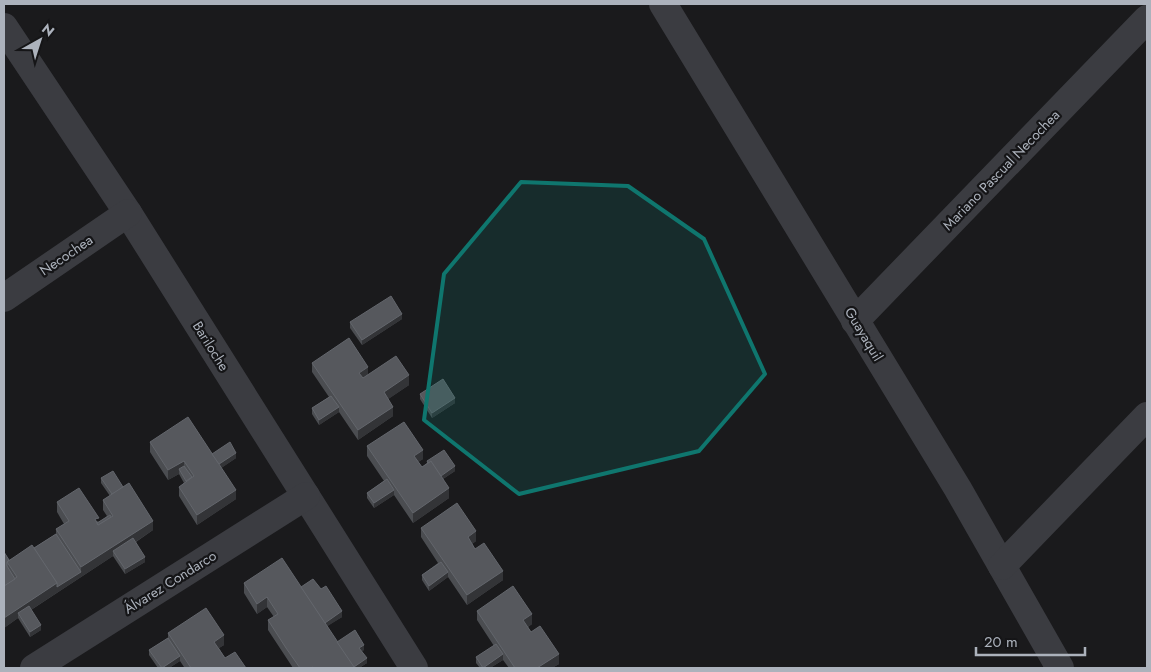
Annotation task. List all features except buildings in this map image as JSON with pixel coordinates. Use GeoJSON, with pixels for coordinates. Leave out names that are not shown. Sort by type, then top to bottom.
{"type":"FeatureCollection","features":[{"type":"Feature","properties":{"kind":"street","name":"Guayaquil"},"geometry":{"type":"LineString","coordinates":[[663,4],[958,489],[1060,668]]}},
{"type":"Feature","properties":{"kind":"street","name":"Mariano Pascual Necochea"},"geometry":{"type":"LineString","coordinates":[[856,321],[1147,18]]}},
{"type":"Feature","properties":{"kind":"street","name":"Bariloche"},"geometry":{"type":"LineString","coordinates":[[4,26],[128,213],[414,668]]}},
{"type":"Feature","properties":{"kind":"street","name":"Necochea"},"geometry":{"type":"LineString","coordinates":[[4,298],[128,213]]}},
{"type":"Feature","properties":{"kind":"street"},"geometry":{"type":"LineString","coordinates":[[1002,566],[1147,416]]}},
{"type":"Feature","properties":{"kind":"street","name":"Álvarez Condarco"},"geometry":{"type":"LineString","coordinates":[[34,668],[306,496]]}},
{"type":"Feature","properties":{"kind":"highlighted area"},"geometry":{"type":"Polygon","coordinates":[[[521,182],[628,186],[704,239],[765,374],[699,451],[519,494],[424,420],[444,274],[521,182]]]}}]}
